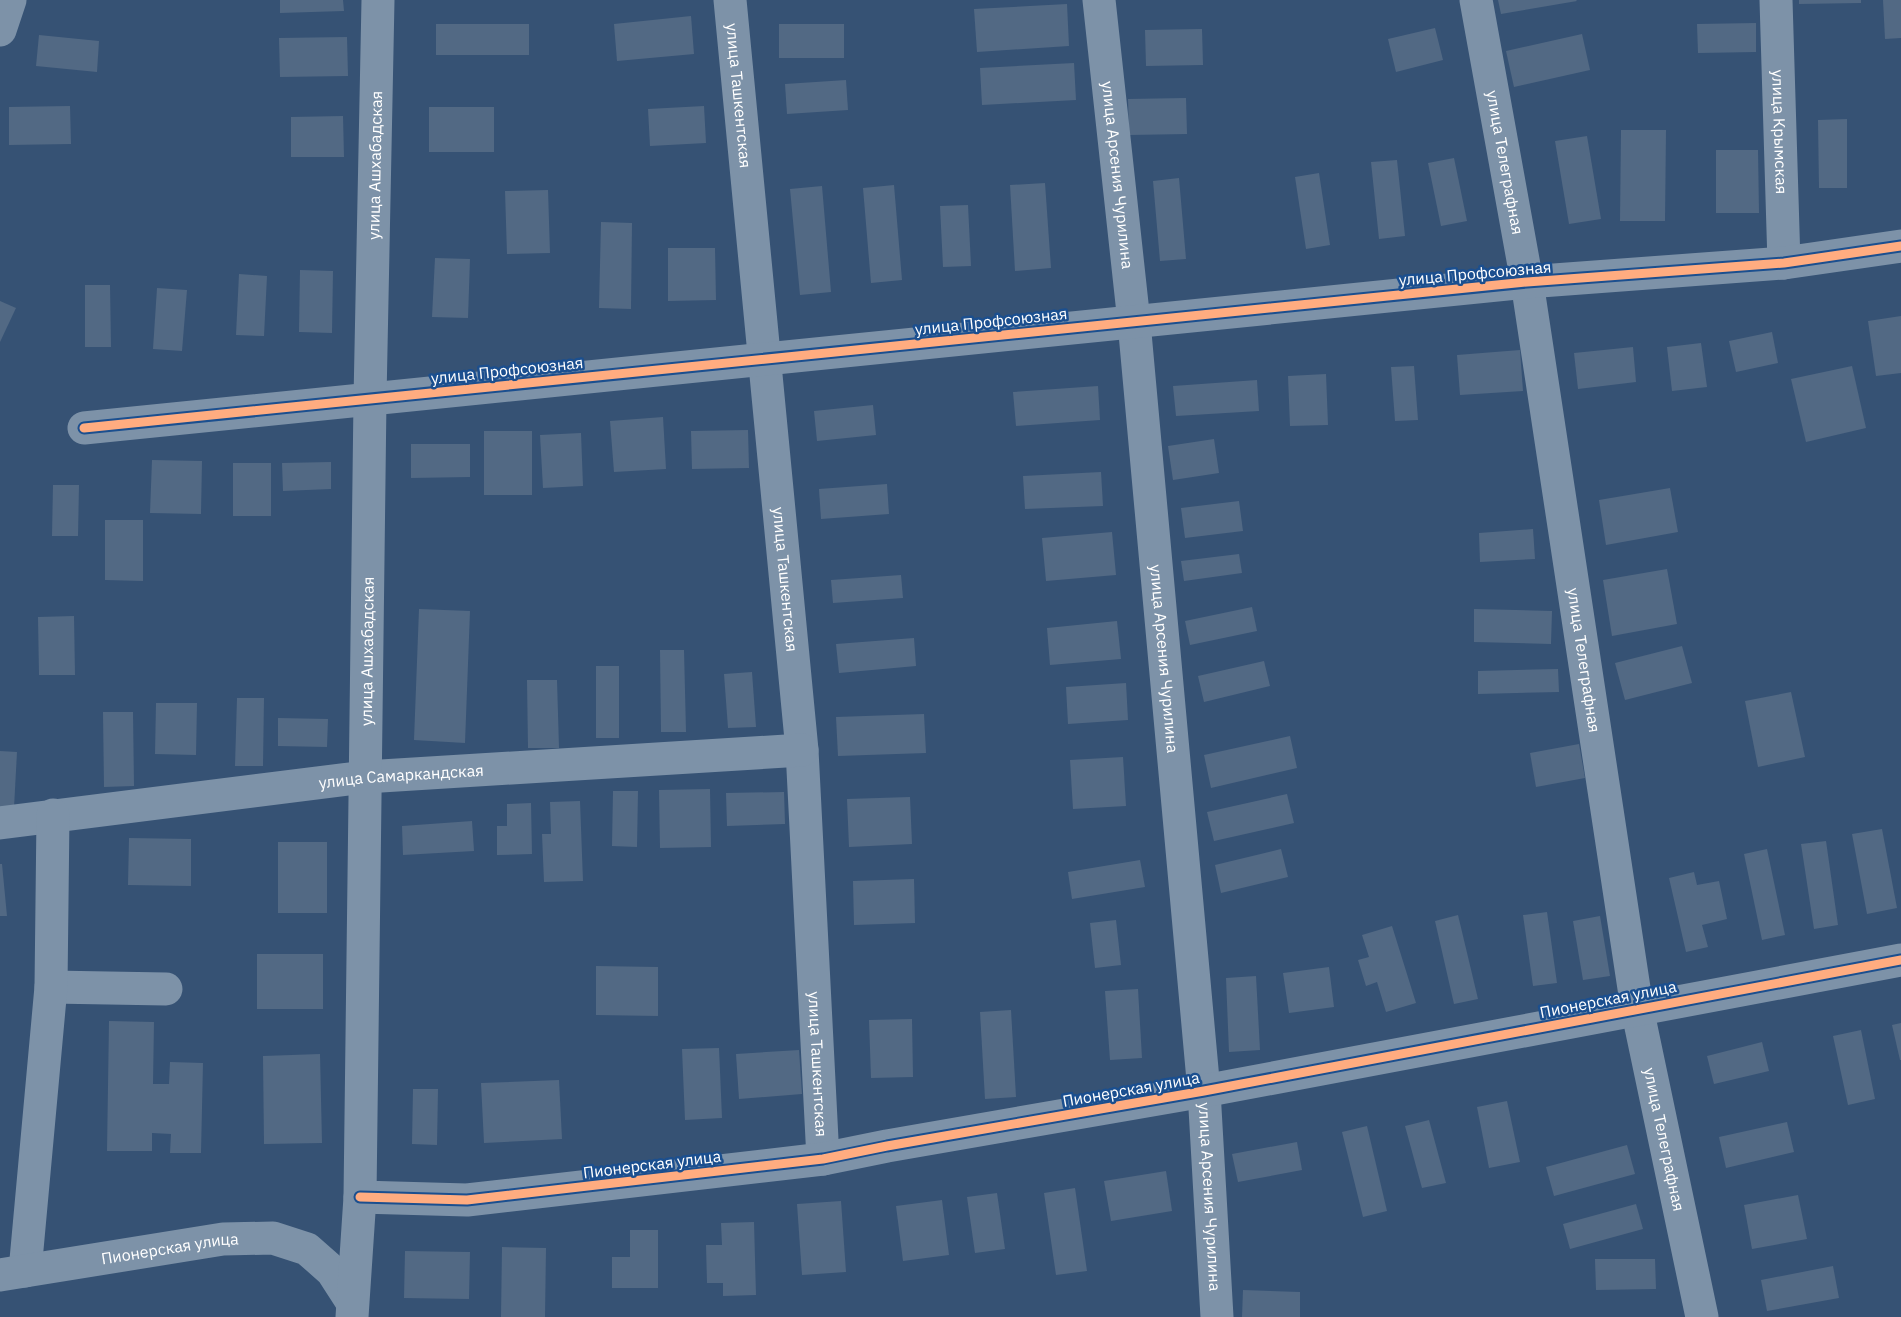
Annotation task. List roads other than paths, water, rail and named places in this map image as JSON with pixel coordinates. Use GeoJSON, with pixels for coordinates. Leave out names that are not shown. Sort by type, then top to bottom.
{"type":"FeatureCollection","features":[{"type":"Feature","properties":{"kind":"street"},"geometry":{"type":"LineString","coordinates":[[0,30],[10,0]]}},
{"type":"Feature","properties":{"kind":"street","name":"улица Ашхабадская"},"geometry":{"type":"LineString","coordinates":[[352,1310],[360,1197],[370,399],[378,0]]}},
{"type":"Feature","properties":{"kind":"street","name":"улица Ташкентская"},"geometry":{"type":"LineString","coordinates":[[730,0],[802,750],[823,1159]]}},
{"type":"Feature","properties":{"kind":"street","name":"улица Арсения Чурилина"},"geometry":{"type":"LineString","coordinates":[[1099,0],[1134,322],[1204,1091],[1217,1317]]}},
{"type":"Feature","properties":{"kind":"street","name":"улица Телеграфная"},"geometry":{"type":"LineString","coordinates":[[1476,0],[1527,282],[1637,1008],[1702,1317]]}},
{"type":"Feature","properties":{"kind":"street","name":"улица Крымская"},"geometry":{"type":"LineString","coordinates":[[1776,0],[1784,263]]}},
{"type":"Feature","properties":{"kind":"street","name":"улица Профсоюзная"},"geometry":{"type":"LineString","coordinates":[[84,428],[1527,282],[1784,263],[1901,246]]}},
{"type":"Feature","properties":{"kind":"street","name":"улица Самаркандская"},"geometry":{"type":"LineString","coordinates":[[0,823],[365,777],[802,750]]}},
{"type":"Feature","properties":{"kind":"street"},"geometry":{"type":"LineString","coordinates":[[12,1273],[51,987],[53,815]]}},
{"type":"Feature","properties":{"kind":"street","name":"Пионерская улица"},"geometry":{"type":"LineString","coordinates":[[360,1197],[467,1200],[823,1159],[1204,1091],[1901,960]]}},
{"type":"Feature","properties":{"kind":"street"},"geometry":{"type":"LineString","coordinates":[[51,987],[166,989]]}},
{"type":"Feature","properties":{"kind":"street","name":"Пионерская улица"},"geometry":{"type":"LineString","coordinates":[[12,1273],[223,1239],[273,1238],[307,1249],[332,1271],[352,1310]]}}]}
